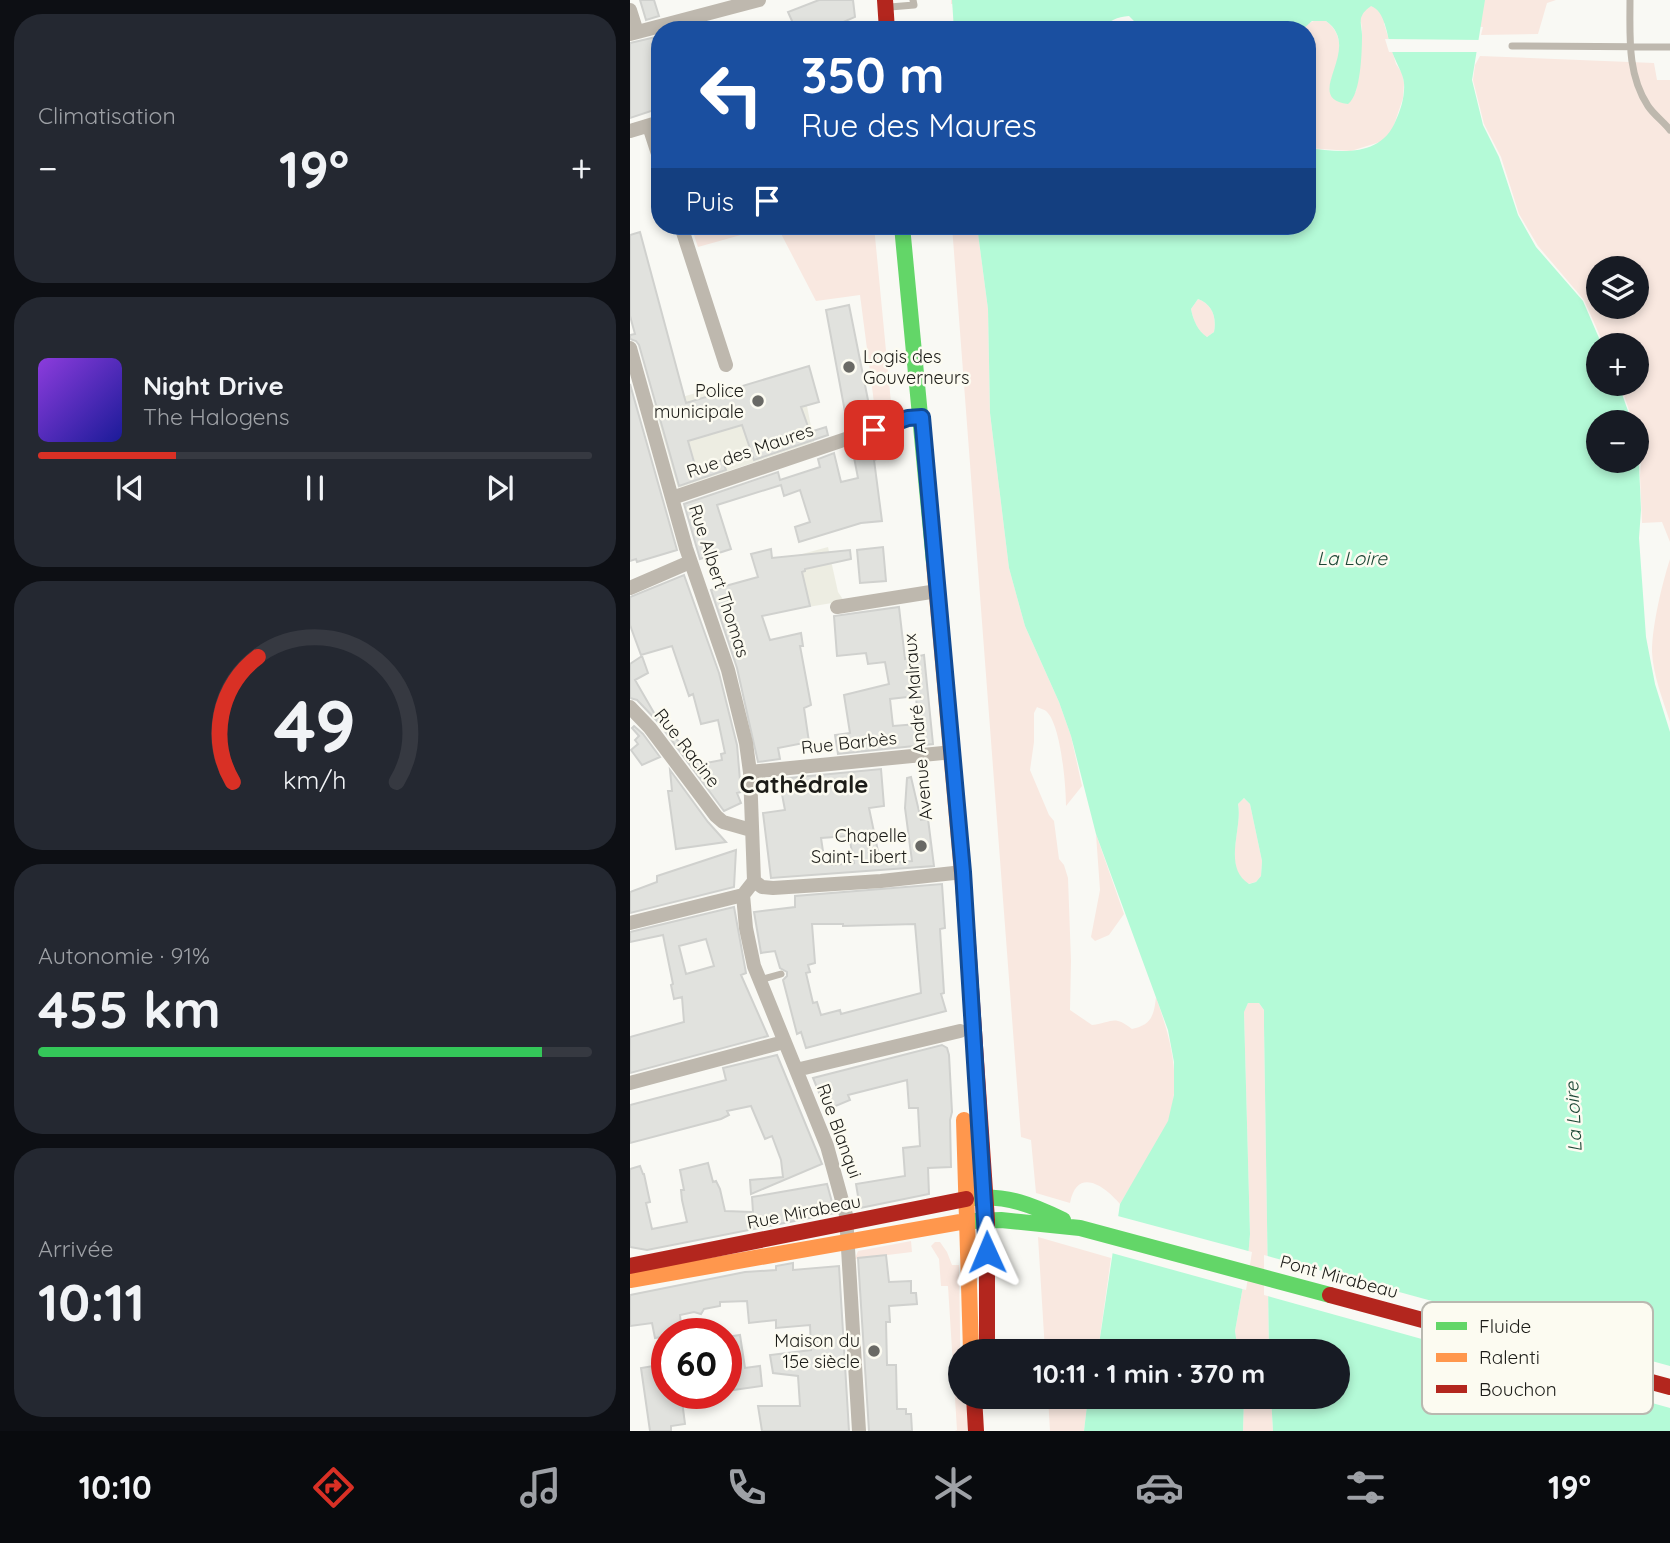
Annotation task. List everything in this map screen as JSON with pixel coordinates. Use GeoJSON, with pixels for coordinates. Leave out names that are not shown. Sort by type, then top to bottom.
{"type":"FeatureCollection","features":[{"type":"Feature","properties":{"kind":"main road"},"geometry":{"type":"LineString","coordinates":[[870,0],[871,21]]}},
{"type":"Feature","properties":{"kind":"main road","name":"Avenue André Malraux"},"geometry":{"type":"LineString","coordinates":[[892,235],[915,418]]}},
{"type":"Feature","properties":{"kind":"main road","name":"Avenue André Malraux"},"geometry":{"type":"LineString","coordinates":[[903,235],[915,418],[987,1220],[987,1339]]}},
{"type":"Feature","properties":{"kind":"main road","name":"Avenue André Malraux"},"geometry":{"type":"LineString","coordinates":[[957,873],[971,1339]]}},
{"type":"Feature","properties":{"kind":"main road","name":"Pont Mirabeau"},"geometry":{"type":"LineString","coordinates":[[985,1196],[1004,1196],[1023,1201],[1080,1228]]}},
{"type":"Feature","properties":{"kind":"main road","name":"Rue Mirabeau"},"geometry":{"type":"LineString","coordinates":[[630,1266],[985,1196]]}},
{"type":"Feature","properties":{"kind":"main road","name":"Pont Mirabeau"},"geometry":{"type":"LineString","coordinates":[[987,1220],[1080,1228],[1422,1320]]}},
{"type":"Feature","properties":{"kind":"main road","name":"Rue Mirabeau"},"geometry":{"type":"LineString","coordinates":[[630,1280],[849,1240],[987,1220]]}},
{"type":"Feature","properties":{"kind":"main road","name":"Pont Mirabeau"},"geometry":{"type":"LineString","coordinates":[[1653,1382],[1670,1387]]}},
{"type":"Feature","properties":{"kind":"main road"},"geometry":{"type":"LineString","coordinates":[[975,1409],[976,1431]]}},
{"type":"Feature","properties":{"kind":"main road"},"geometry":{"type":"LineString","coordinates":[[990,1409],[992,1431]]}},
{"type":"Feature","properties":{"kind":"street"},"geometry":{"type":"LineString","coordinates":[[679,21],[759,0]]}},
{"type":"Feature","properties":{"kind":"street"},"geometry":{"type":"LineString","coordinates":[[630,10],[633,33],[651,28]]}},
{"type":"Feature","properties":{"kind":"street"},"geometry":{"type":"LineString","coordinates":[[630,131],[651,125]]}},
{"type":"Feature","properties":{"kind":"street"},"geometry":{"type":"LineString","coordinates":[[684,235],[726,365]]}},
{"type":"Feature","properties":{"kind":"street","name":"Rue Albert Thomas"},"geometry":{"type":"LineString","coordinates":[[630,348],[690,562],[728,670],[746,743],[750,772],[754,881]]}},
{"type":"Feature","properties":{"kind":"street","name":"Rue des Maures"},"geometry":{"type":"LineString","coordinates":[[672,498],[915,418]]}},
{"type":"Feature","properties":{"kind":"street"},"geometry":{"type":"LineString","coordinates":[[630,588],[690,562]]}},
{"type":"Feature","properties":{"kind":"street"},"geometry":{"type":"LineString","coordinates":[[837,607],[931,592]]}},
{"type":"Feature","properties":{"kind":"street","name":"Rue Racine"},"geometry":{"type":"LineString","coordinates":[[630,707],[650,728],[716,816],[723,822],[751,830]]}},
{"type":"Feature","properties":{"kind":"street","name":"Rue Barbès"},"geometry":{"type":"LineString","coordinates":[[750,772],[947,753]]}},
{"type":"Feature","properties":{"kind":"street"},"geometry":{"type":"LineString","coordinates":[[630,922],[743,895],[754,881],[762,887],[773,888],[957,873]]}},
{"type":"Feature","properties":{"kind":"street","name":"Rue Blanqui"},"geometry":{"type":"LineString","coordinates":[[743,895],[746,928],[757,973],[827,1146],[848,1223],[859,1431]]}},
{"type":"Feature","properties":{"kind":"street"},"geometry":{"type":"LineString","coordinates":[[796,1070],[960,1031]]}},
{"type":"Feature","properties":{"kind":"street"},"geometry":{"type":"LineString","coordinates":[[630,1083],[784,1042]]}},
{"type":"Feature","properties":{"kind":"street"},"geometry":{"type":"LineString","coordinates":[[630,1257],[654,1262]]}},
{"type":"Feature","properties":{"kind":"lane"},"geometry":{"type":"LineString","coordinates":[[885,4],[914,5],[913,0]]}},
{"type":"Feature","properties":{"kind":"lane"},"geometry":{"type":"LineString","coordinates":[[1630,0],[1630,46],[1636,83],[1649,107],[1670,130]]}},
{"type":"Feature","properties":{"kind":"lane"},"geometry":{"type":"LineString","coordinates":[[1512,46],[1670,47]]}},
{"type":"Feature","properties":{"kind":"lane"},"geometry":{"type":"LineString","coordinates":[[757,973],[782,974]]}},
{"type":"Feature","properties":{"kind":"shaded area"},"geometry":{"type":"Polygon","coordinates":[[[951,0],[1556,0],[1547,3],[1538,34],[1481,35],[1483,27],[1384,23],[1396,64],[1402,73],[1403,98],[1391,134],[1383,141],[1351,151],[1316,149],[1316,21],[1314,21],[1316,20],[951,4],[951,0]],[[1326,21],[1339,41],[1339,56],[1331,80],[1356,92],[1361,22],[1326,21]]]}},
{"type":"Feature","properties":{"kind":"shaded area"},"geometry":{"type":"Polygon","coordinates":[[[1480,56],[1654,63],[1657,80],[1670,80],[1670,542],[1662,522],[1642,523],[1640,476],[1640,473],[1649,473],[1649,410],[1629,410],[1624,396],[1649,396],[1649,333],[1599,333],[1592,319],[1649,319],[1649,256],[1586,256],[1586,304],[1538,246],[1519,214],[1501,157],[1484,124],[1473,80],[1475,65],[1480,56]]]}},
{"type":"Feature","properties":{"kind":"shaded area"},"geometry":{"type":"Polygon","coordinates":[[[694,235],[741,235],[698,247],[694,235]]]}},
{"type":"Feature","properties":{"kind":"shaded area"},"geometry":{"type":"Polygon","coordinates":[[[782,235],[875,235],[892,413],[876,418],[860,295],[816,301],[782,235]]]}},
{"type":"Feature","properties":{"kind":"shaded area"},"geometry":{"type":"Polygon","coordinates":[[[953,235],[978,235],[988,309],[990,413],[1009,568],[1025,626],[1071,736],[1082,786],[1066,806],[1064,771],[1056,730],[1047,712],[1037,707],[1034,713],[1030,770],[1054,821],[1059,859],[1068,878],[1070,1010],[1092,1025],[1116,1021],[1132,1029],[1150,1019],[1156,997],[1173,1058],[1173,1104],[1169,1119],[1153,1152],[1120,1204],[1107,1191],[1085,1182],[1074,1192],[1070,1203],[1036,1193],[1031,1140],[1021,1137],[953,235]]]}},
{"type":"Feature","properties":{"kind":"shaded area"},"geometry":{"type":"Polygon","coordinates":[[[1198,299],[1207,304],[1214,316],[1214,332],[1207,337],[1199,329],[1191,309],[1198,299]]]}},
{"type":"Feature","properties":{"kind":"shaded area"},"geometry":{"type":"Polygon","coordinates":[[[809,366],[819,402],[807,406],[814,442],[678,488],[654,405],[724,385],[726,391],[809,366]]]}},
{"type":"Feature","properties":{"kind":"shaded area"},"geometry":{"type":"Polygon","coordinates":[[[828,547],[838,592],[844,601],[796,609],[784,559],[828,547]]]}},
{"type":"Feature","properties":{"kind":"shaded area"},"geometry":{"type":"Polygon","coordinates":[[[1670,559],[1670,722],[1656,678],[1652,652],[1658,605],[1670,559]]]}},
{"type":"Feature","properties":{"kind":"shaded area"},"geometry":{"type":"Polygon","coordinates":[[[1244,798],[1250,804],[1262,861],[1261,876],[1256,882],[1248,884],[1240,877],[1235,858],[1238,804],[1244,798]]]}},
{"type":"Feature","properties":{"kind":"shaded area"},"geometry":{"type":"Polygon","coordinates":[[[1096,834],[1124,914],[1109,935],[1095,941],[1091,937],[1100,890],[1096,834]]]}},
{"type":"Feature","properties":{"kind":"shaded area"},"geometry":{"type":"Polygon","coordinates":[[[1248,1003],[1259,1003],[1264,1010],[1269,1339],[1236,1339],[1235,1331],[1250,1234],[1244,1011],[1248,1003]]]}},
{"type":"Feature","properties":{"kind":"shaded area"},"geometry":{"type":"Polygon","coordinates":[[[1038,1237],[1111,1258],[1100,1339],[1044,1339],[1038,1237]]]}},
{"type":"Feature","properties":{"kind":"shaded area"},"geometry":{"type":"Polygon","coordinates":[[[911,1241],[912,1252],[855,1259],[858,1251],[911,1241]]]}},
{"type":"Feature","properties":{"kind":"shaded area"},"geometry":{"type":"Polygon","coordinates":[[[940,1242],[952,1265],[959,1265],[960,1339],[951,1339],[948,1286],[941,1286],[939,1259],[931,1246],[940,1242]]]}},
{"type":"Feature","properties":{"kind":"shaded area"},"geometry":{"type":"Polygon","coordinates":[[[956,1409],[968,1409],[969,1431],[955,1431],[956,1409]]]}},
{"type":"Feature","properties":{"kind":"shaded area"},"geometry":{"type":"Polygon","coordinates":[[[1049,1409],[1087,1409],[1084,1431],[1050,1431],[1049,1409]]]}},
{"type":"Feature","properties":{"kind":"shaded area"},"geometry":{"type":"Polygon","coordinates":[[[1244,1409],[1272,1409],[1273,1431],[1243,1431],[1244,1409]]]}},
{"type":"Feature","properties":{"kind":"water","name":"La Loire"},"geometry":{"type":"Polygon","coordinates":[[[952,0],[1485,0],[1472,80],[1483,125],[1499,157],[1518,215],[1536,247],[1583,301],[1586,319],[1591,319],[1597,333],[1586,333],[1586,396],[1623,396],[1628,410],[1586,410],[1586,473],[1639,473],[1639,538],[1646,637],[1655,684],[1670,732],[1670,1431],[1273,1431],[1272,1409],[1350,1409],[1350,1339],[1269,1339],[1264,1010],[1259,1003],[1248,1003],[1244,1012],[1250,1234],[1235,1331],[1236,1339],[1100,1339],[1120,1204],[1168,1121],[1174,1095],[1174,1062],[1168,1030],[1096,834],[1071,736],[1025,626],[1009,568],[990,413],[988,309],[978,235],[1316,235],[1316,149],[1359,150],[1381,141],[1398,116],[1404,83],[1382,18],[1371,6],[1361,18],[1360,72],[1356,92],[1348,104],[1335,100],[1330,92],[1339,45],[1336,32],[1326,21],[1134,21],[1129,16],[1112,21],[953,21],[952,0]],[[1198,299],[1191,309],[1199,328],[1207,337],[1214,332],[1215,321],[1210,308],[1198,299]],[[1244,798],[1238,804],[1235,858],[1241,877],[1249,884],[1256,882],[1261,876],[1262,861],[1250,804],[1244,798]]]}},
{"type":"Feature","properties":{"kind":"water"},"geometry":{"type":"Polygon","coordinates":[[[1087,1409],[1244,1409],[1243,1431],[1084,1431],[1087,1409]]]}},
{"type":"Feature","properties":{"kind":"pier"},"geometry":{"type":"Polygon","coordinates":[[[1385,39],[1482,40],[1479,52],[1389,52],[1385,39]]]}},
{"type":"Feature","properties":{"kind":"pier"},"geometry":{"type":"Polygon","coordinates":[[[1114,1215],[1252,1252],[1246,1290],[1108,1252],[1114,1215]]]}},
{"type":"Feature","properties":{"kind":"pier"},"geometry":{"type":"Polygon","coordinates":[[[1264,1255],[1436,1302],[1422,1302],[1422,1339],[1264,1295],[1264,1255]]]}},
{"type":"Feature","properties":{"kind":"pier"},"geometry":{"type":"Polygon","coordinates":[[[1653,1361],[1670,1366],[1670,1408],[1653,1403],[1653,1361]]]}},
{"type":"Feature","properties":{"kind":"building"},"geometry":{"type":"Polygon","coordinates":[[[640,0],[654,0],[659,16],[646,20],[640,0]]]}},
{"type":"Feature","properties":{"kind":"building"},"geometry":{"type":"Polygon","coordinates":[[[819,0],[853,0],[855,17],[846,21],[792,21],[788,12],[819,0]]]}},
{"type":"Feature","properties":{"kind":"building"},"geometry":{"type":"Polygon","coordinates":[[[651,38],[651,111],[630,118],[630,43],[651,38]]]}},
{"type":"Feature","properties":{"kind":"building"},"geometry":{"type":"Polygon","coordinates":[[[640,232],[686,403],[809,366],[819,402],[801,407],[810,432],[826,427],[828,435],[754,460],[742,425],[688,441],[696,469],[722,460],[726,470],[679,486],[639,345],[630,339],[630,335],[635,334],[630,316],[630,235],[640,232]]]}},
{"type":"Feature","properties":{"kind":"building","name":"Logis des Gouverneurs"},"geometry":{"type":"Polygon","coordinates":[[[849,305],[872,420],[848,428],[826,310],[849,305]]]}},
{"type":"Feature","properties":{"kind":"building"},"geometry":{"type":"Polygon","coordinates":[[[630,384],[677,550],[637,562],[636,559],[630,561],[630,384]]]}},
{"type":"Feature","properties":{"kind":"building"},"geometry":{"type":"Polygon","coordinates":[[[876,439],[879,458],[874,460],[882,521],[861,523],[799,542],[795,527],[810,522],[800,490],[784,496],[781,485],[717,505],[731,549],[700,559],[684,504],[778,472],[780,480],[820,467],[818,459],[834,453],[841,482],[858,478],[852,447],[876,439]]]}},
{"type":"Feature","properties":{"kind":"building"},"geometry":{"type":"Polygon","coordinates":[[[883,547],[886,581],[860,583],[857,550],[883,547]]]}},
{"type":"Feature","properties":{"kind":"building"},"geometry":{"type":"Polygon","coordinates":[[[771,549],[772,558],[850,550],[851,559],[805,569],[802,572],[810,606],[762,616],[770,640],[801,633],[803,646],[800,646],[811,705],[804,708],[809,742],[778,748],[780,759],[758,762],[737,668],[711,590],[758,577],[751,554],[771,549]]]}},
{"type":"Feature","properties":{"kind":"building"},"geometry":{"type":"Polygon","coordinates":[[[684,575],[719,673],[737,745],[741,792],[737,793],[741,803],[724,811],[658,722],[637,700],[630,698],[630,664],[642,656],[648,673],[635,680],[657,718],[663,714],[675,732],[670,734],[688,753],[693,752],[701,764],[722,760],[721,754],[725,753],[718,720],[701,724],[693,694],[689,696],[672,646],[641,655],[630,625],[630,597],[684,575]]]}},
{"type":"Feature","properties":{"kind":"building"},"geometry":{"type":"Polygon","coordinates":[[[899,607],[905,659],[924,655],[933,744],[838,754],[835,735],[850,733],[844,695],[889,684],[885,662],[868,664],[866,653],[837,656],[834,616],[899,607]],[[916,696],[890,699],[893,726],[918,724],[916,696]]]}},
{"type":"Feature","properties":{"kind":"building"},"geometry":{"type":"Polygon","coordinates":[[[634,726],[660,757],[642,765],[631,750],[638,744],[635,740],[639,736],[632,728],[634,726]]]}},
{"type":"Feature","properties":{"kind":"building"},"geometry":{"type":"Polygon","coordinates":[[[881,769],[884,806],[869,808],[879,856],[887,855],[888,863],[912,861],[905,808],[907,778],[911,777],[921,820],[928,819],[934,866],[771,878],[763,813],[785,810],[779,779],[881,769]],[[849,836],[821,838],[824,858],[831,865],[854,863],[849,836]]]}},
{"type":"Feature","properties":{"kind":"building"},"geometry":{"type":"Polygon","coordinates":[[[670,770],[726,842],[676,849],[668,791],[672,791],[670,770]]]}},
{"type":"Feature","properties":{"kind":"building"},"geometry":{"type":"Polygon","coordinates":[[[736,850],[734,887],[630,913],[630,892],[657,882],[657,876],[736,850]]]}},
{"type":"Feature","properties":{"kind":"building"},"geometry":{"type":"Polygon","coordinates":[[[942,884],[945,928],[940,929],[944,993],[941,994],[946,1011],[806,1048],[801,1032],[797,1034],[783,980],[787,972],[780,968],[775,951],[761,953],[754,912],[795,907],[795,896],[942,884]],[[812,924],[815,963],[808,965],[810,972],[806,973],[813,1003],[817,1002],[821,1015],[840,1010],[841,1014],[921,993],[915,924],[812,924]]]}},
{"type":"Feature","properties":{"kind":"building"},"geometry":{"type":"Polygon","coordinates":[[[734,907],[746,973],[741,975],[768,1036],[630,1073],[630,1037],[684,1022],[682,997],[674,999],[663,935],[630,942],[630,932],[734,907]],[[706,939],[679,946],[686,974],[714,966],[706,939]]]}},
{"type":"Feature","properties":{"kind":"building"},"geometry":{"type":"Polygon","coordinates":[[[942,1045],[947,1048],[949,1055],[951,1167],[928,1168],[929,1194],[860,1208],[856,1184],[905,1176],[903,1148],[920,1146],[918,1108],[909,1108],[907,1080],[848,1095],[850,1100],[826,1110],[813,1078],[942,1045]]]}},
{"type":"Feature","properties":{"kind":"building"},"geometry":{"type":"Polygon","coordinates":[[[777,1055],[822,1164],[751,1194],[750,1180],[783,1177],[781,1160],[772,1136],[765,1139],[751,1106],[727,1111],[729,1115],[721,1119],[630,1143],[630,1105],[726,1080],[723,1068],[777,1055]]]}},
{"type":"Feature","properties":{"kind":"building"},"geometry":{"type":"Polygon","coordinates":[[[708,1163],[713,1182],[716,1181],[720,1189],[725,1211],[753,1212],[752,1197],[827,1184],[835,1213],[647,1250],[630,1247],[630,1169],[640,1166],[644,1174],[650,1202],[646,1203],[652,1229],[687,1222],[680,1170],[708,1163]]]}},
{"type":"Feature","properties":{"kind":"building"},"geometry":{"type":"Polygon","coordinates":[[[886,1255],[889,1282],[911,1281],[911,1293],[916,1293],[917,1304],[889,1306],[890,1322],[886,1322],[887,1365],[896,1365],[897,1409],[906,1409],[906,1414],[911,1414],[912,1431],[869,1431],[858,1258],[886,1255]]]}},
{"type":"Feature","properties":{"kind":"building"},"geometry":{"type":"Polygon","coordinates":[[[793,1263],[793,1270],[839,1266],[849,1431],[762,1431],[758,1406],[800,1406],[798,1376],[773,1373],[770,1355],[811,1350],[810,1325],[776,1328],[776,1320],[749,1323],[747,1301],[720,1302],[720,1306],[704,1309],[701,1314],[694,1312],[680,1315],[680,1318],[651,1318],[651,1323],[630,1326],[630,1295],[745,1272],[776,1270],[776,1266],[793,1263]]]}},
{"type":"Feature","properties":{"kind":"building"},"geometry":{"type":"Polygon","coordinates":[[[742,1348],[745,1368],[760,1366],[762,1386],[742,1389],[742,1348]]]}},
{"type":"Feature","properties":{"kind":"building"},"geometry":{"type":"Polygon","coordinates":[[[651,1366],[651,1409],[683,1409],[685,1424],[671,1426],[671,1431],[650,1431],[641,1368],[651,1366]]]}},
{"type":"Feature","properties":{"kind":"traffic: fast"},"geometry":{"type":"LineString","coordinates":[[903,235],[934,563]]}},
{"type":"Feature","properties":{"kind":"traffic: fast"},"geometry":{"type":"LineString","coordinates":[[973,1198],[1020,1202],[1063,1220]]}},
{"type":"Feature","properties":{"kind":"traffic: fast"},"geometry":{"type":"LineString","coordinates":[[973,1221],[1001,1220],[1080,1228],[1330,1295]]}},
{"type":"Feature","properties":{"kind":"traffic: slow"},"geometry":{"type":"LineString","coordinates":[[934,563],[967,929]]}},
{"type":"Feature","properties":{"kind":"traffic: slow"},"geometry":{"type":"LineString","coordinates":[[964,1120],[971,1339]]}},
{"type":"Feature","properties":{"kind":"traffic: slow"},"geometry":{"type":"LineString","coordinates":[[630,1280],[966,1221]]}},
{"type":"Feature","properties":{"kind":"traffic: jam"},"geometry":{"type":"LineString","coordinates":[[885,0],[886,21]]}},
{"type":"Feature","properties":{"kind":"traffic: jam"},"geometry":{"type":"LineString","coordinates":[[967,929],[987,1220],[987,1339]]}},
{"type":"Feature","properties":{"kind":"traffic: jam"},"geometry":{"type":"LineString","coordinates":[[630,1266],[966,1199]]}},
{"type":"Feature","properties":{"kind":"traffic: jam"},"geometry":{"type":"LineString","coordinates":[[1330,1295],[1422,1320]]}},
{"type":"Feature","properties":{"kind":"traffic: jam"},"geometry":{"type":"LineString","coordinates":[[1653,1382],[1670,1387]]}},
{"type":"Feature","properties":{"kind":"traffic: jam"},"geometry":{"type":"LineString","coordinates":[[975,1409],[976,1431]]}},
{"type":"Feature","properties":{"kind":"place","name":"Logis des Gouverneurs"},"geometry":{"type":"Point","coordinates":[849,367]}},
{"type":"Feature","properties":{"kind":"place","name":"Police municipale"},"geometry":{"type":"Point","coordinates":[758,401]}},
{"type":"Feature","properties":{"kind":"place","name":"Chapelle Saint-Libert"},"geometry":{"type":"Point","coordinates":[921,846]}},
{"type":"Feature","properties":{"kind":"place","name":"Maison du 15e siècle"},"geometry":{"type":"Point","coordinates":[874,1351]}},
{"type":"Feature","properties":{"kind":"district","name":"Cathédrale"},"geometry":{"type":"Point","coordinates":[804,785]}},
{"type":"Feature","properties":{"kind":"route"},"geometry":{"type":"LineString","coordinates":[[874,430],[908,418],[922,417],[963,872],[987,1252]]}}]}
